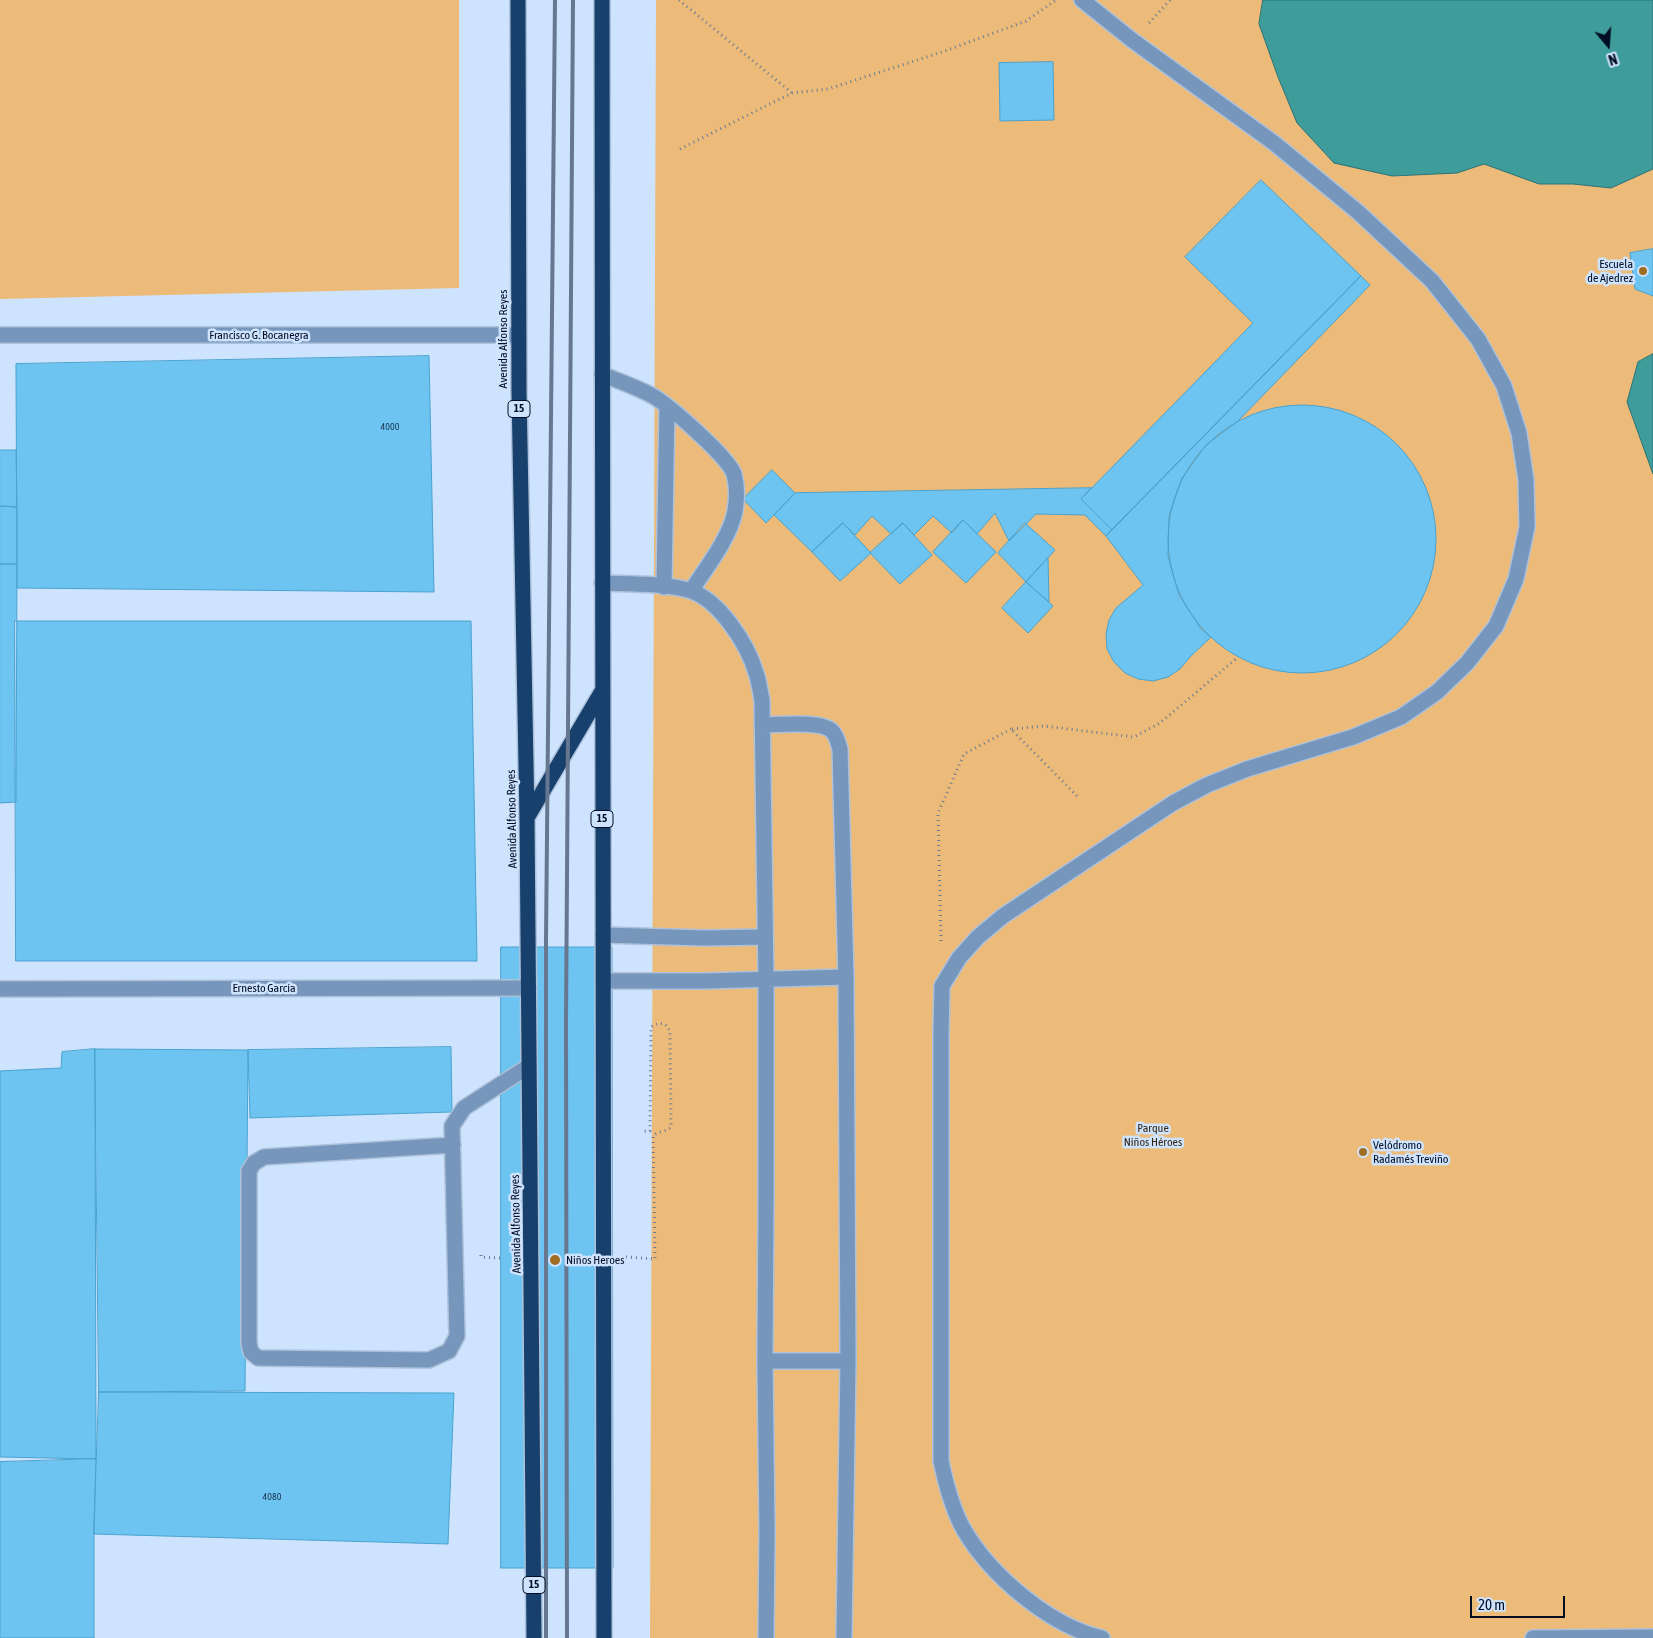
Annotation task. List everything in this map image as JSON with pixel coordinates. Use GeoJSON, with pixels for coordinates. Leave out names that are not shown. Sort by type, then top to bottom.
{"type":"FeatureCollection","features":[{"type":"Feature","properties":{"kind":"highway","name":"Avenida Alfonso Reyes"},"geometry":{"type":"LineString","coordinates":[[518,0],[518,335],[527,818],[534,1638]]}},
{"type":"Feature","properties":{"kind":"highway","name":"15"},"geometry":{"type":"LineString","coordinates":[[602,0],[604,1638]]}},
{"type":"Feature","properties":{"kind":"highway"},"geometry":{"type":"LineString","coordinates":[[527,818],[602,689]]}},
{"type":"Feature","properties":{"kind":"lane"},"geometry":{"type":"LineString","coordinates":[[1082,0],[1132,40],[1274,143],[1358,212],[1432,281],[1478,339],[1504,386],[1519,434],[1526,480],[1527,526],[1516,580],[1496,626],[1467,663],[1437,692],[1393,721],[1353,737],[1247,769],[1173,803],[1003,916],[978,937],[959,958],[942,986],[941,1462],[948,1493],[963,1528],[982,1557],[1030,1602],[1054,1620],[1088,1635],[1102,1638]]}},
{"type":"Feature","properties":{"kind":"lane","name":"Francisco G. Bocanegra"},"geometry":{"type":"LineString","coordinates":[[0,335],[518,335]]}},
{"type":"Feature","properties":{"kind":"lane"},"geometry":{"type":"LineString","coordinates":[[602,374],[652,396],[667,407],[710,444],[728,462],[733,472],[737,489],[735,512],[729,530],[691,591]]}},
{"type":"Feature","properties":{"kind":"lane"},"geometry":{"type":"LineString","coordinates":[[664,587],[667,407]]}},
{"type":"Feature","properties":{"kind":"lane"},"geometry":{"type":"LineString","coordinates":[[602,583],[664,587],[691,591],[710,603],[727,620],[745,645],[756,674],[762,700],[766,979],[764,1361],[767,1531],[766,1638]]}},
{"type":"Feature","properties":{"kind":"lane"},"geometry":{"type":"LineString","coordinates":[[762,725],[817,724],[827,727],[837,739],[840,749],[846,977],[848,1361],[844,1638]]}},
{"type":"Feature","properties":{"kind":"lane"},"geometry":{"type":"LineString","coordinates":[[603,935],[704,938],[764,937]]}},
{"type":"Feature","properties":{"kind":"lane"},"geometry":{"type":"LineString","coordinates":[[603,981],[705,981],[846,977]]}},
{"type":"Feature","properties":{"kind":"lane","name":"Ernesto García"},"geometry":{"type":"LineString","coordinates":[[0,989],[529,988]]}},
{"type":"Feature","properties":{"kind":"lane"},"geometry":{"type":"LineString","coordinates":[[453,1145],[264,1157],[254,1163],[249,1171],[249,1343],[251,1352],[258,1358],[429,1360],[449,1352],[457,1336],[453,1145],[452,1126],[464,1108],[529,1066]]}},
{"type":"Feature","properties":{"kind":"lane"},"geometry":{"type":"LineString","coordinates":[[764,1361],[848,1361]]}},
{"type":"Feature","properties":{"kind":"lane"},"geometry":{"type":"LineString","coordinates":[[1533,1638],[1653,1637]]}},
{"type":"Feature","properties":{"kind":"path"},"geometry":{"type":"LineString","coordinates":[[679,0],[792,93]]}},
{"type":"Feature","properties":{"kind":"path"},"geometry":{"type":"LineString","coordinates":[[680,149],[792,93],[828,89],[942,52],[1026,21],[1056,0]]}},
{"type":"Feature","properties":{"kind":"path"},"geometry":{"type":"LineString","coordinates":[[1132,40],[1170,0]]}},
{"type":"Feature","properties":{"kind":"path"},"geometry":{"type":"LineString","coordinates":[[942,948],[938,813],[964,754],[1010,729],[1044,726],[1134,737],[1160,723],[1237,658]]}},
{"type":"Feature","properties":{"kind":"path"},"geometry":{"type":"LineString","coordinates":[[1010,729],[1077,796]]}},
{"type":"Feature","properties":{"kind":"path"},"geometry":{"type":"LineString","coordinates":[[621,1257],[655,1259],[653,1136],[671,1127],[671,1035],[668,1027],[661,1023],[655,1024],[651,1028],[650,1131],[644,1132]]}},
{"type":"Feature","properties":{"kind":"path"},"geometry":{"type":"LineString","coordinates":[[481,1258],[501,1258]]}},
{"type":"Feature","properties":{"kind":"green space"},"geometry":{"type":"Polygon","coordinates":[[[0,0],[459,0],[459,288],[0,299],[0,0]]]}},
{"type":"Feature","properties":{"kind":"green space","name":"Parque Niños Héroes"},"geometry":{"type":"Polygon","coordinates":[[[656,0],[1653,0],[1653,1638],[650,1638],[656,0]]]}},
{"type":"Feature","properties":{"kind":"shaded area"},"geometry":{"type":"Polygon","coordinates":[[[1263,0],[1653,0],[1653,169],[1611,188],[1573,184],[1539,184],[1484,164],[1457,173],[1392,176],[1334,163],[1297,123],[1259,24],[1263,0]]]}},
{"type":"Feature","properties":{"kind":"shaded area"},"geometry":{"type":"Polygon","coordinates":[[[1653,354],[1653,474],[1627,402],[1638,362],[1653,354]]]}},
{"type":"Feature","properties":{"kind":"building"},"geometry":{"type":"Polygon","coordinates":[[[1053,62],[1054,120],[1000,121],[999,63],[1053,62]]]}},
{"type":"Feature","properties":{"kind":"building"},"geometry":{"type":"Polygon","coordinates":[[[1261,180],[1361,276],[1112,530],[1081,499],[1253,323],[1185,257],[1261,180]]]}},
{"type":"Feature","properties":{"kind":"building","name":"Escuela de Ajedrez"},"geometry":{"type":"Polygon","coordinates":[[[1653,249],[1653,296],[1635,289],[1630,253],[1653,249]]]}},
{"type":"Feature","properties":{"kind":"building"},"geometry":{"type":"Polygon","coordinates":[[[1361,276],[1370,285],[1238,421],[1206,445],[1182,478],[1169,516],[1168,556],[1179,595],[1201,629],[1211,637],[1180,669],[1168,677],[1153,681],[1138,679],[1125,673],[1114,662],[1107,649],[1106,634],[1109,620],[1116,608],[1143,585],[1106,536],[1361,276]]]}},
{"type":"Feature","properties":{"kind":"building"},"geometry":{"type":"Polygon","coordinates":[[[429,356],[434,592],[17,588],[16,364],[429,356]]]}},
{"type":"Feature","properties":{"kind":"building"},"geometry":{"type":"Polygon","coordinates":[[[1302,405],[1328,408],[1353,415],[1387,435],[1397,444],[1406,454],[1426,488],[1433,513],[1436,539],[1433,565],[1426,590],[1406,624],[1397,634],[1387,643],[1353,663],[1328,670],[1302,673],[1276,670],[1251,663],[1217,643],[1207,634],[1198,624],[1178,590],[1171,565],[1168,539],[1171,513],[1178,488],[1198,454],[1207,444],[1217,435],[1251,415],[1276,408],[1302,405]]]}},
{"type":"Feature","properties":{"kind":"building"},"geometry":{"type":"Polygon","coordinates":[[[0,450],[16,450],[17,507],[0,506],[0,450]]]}},
{"type":"Feature","properties":{"kind":"building"},"geometry":{"type":"Polygon","coordinates":[[[772,470],[795,493],[766,523],[743,499],[772,470]]]}},
{"type":"Feature","properties":{"kind":"building"},"geometry":{"type":"Polygon","coordinates":[[[1091,488],[1081,499],[1112,530],[1106,536],[1085,515],[1036,514],[1009,541],[995,513],[977,534],[963,520],[952,533],[933,516],[914,535],[903,523],[891,534],[872,516],[855,535],[843,523],[812,552],[774,515],[795,493],[1091,488]]]}},
{"type":"Feature","properties":{"kind":"building"},"geometry":{"type":"Polygon","coordinates":[[[0,506],[17,507],[17,564],[0,564],[0,506]]]}},
{"type":"Feature","properties":{"kind":"building"},"geometry":{"type":"Polygon","coordinates":[[[963,520],[996,552],[966,583],[933,552],[963,520]]]}},
{"type":"Feature","properties":{"kind":"building"},"geometry":{"type":"Polygon","coordinates":[[[843,523],[871,553],[840,581],[812,552],[843,523]]]}},
{"type":"Feature","properties":{"kind":"building"},"geometry":{"type":"Polygon","coordinates":[[[903,523],[932,555],[900,584],[870,553],[903,523]]]}},
{"type":"Feature","properties":{"kind":"building"},"geometry":{"type":"Polygon","coordinates":[[[1025,523],[1055,550],[1026,582],[998,553],[1025,523]]]}},
{"type":"Feature","properties":{"kind":"building"},"geometry":{"type":"Polygon","coordinates":[[[1048,558],[1049,602],[1026,582],[1048,558]]]}},
{"type":"Feature","properties":{"kind":"building"},"geometry":{"type":"Polygon","coordinates":[[[0,564],[17,564],[16,802],[0,803],[0,564]]]}},
{"type":"Feature","properties":{"kind":"building"},"geometry":{"type":"Polygon","coordinates":[[[1026,582],[1053,606],[1028,633],[1002,608],[1026,582]]]}},
{"type":"Feature","properties":{"kind":"building"},"geometry":{"type":"Polygon","coordinates":[[[15,621],[471,621],[477,961],[16,961],[15,621]]]}},
{"type":"Feature","properties":{"kind":"building"},"geometry":{"type":"Polygon","coordinates":[[[501,947],[612,947],[613,1568],[501,1568],[501,947]]]}},
{"type":"Feature","properties":{"kind":"building"},"geometry":{"type":"Polygon","coordinates":[[[451,1047],[452,1112],[250,1118],[248,1050],[451,1047]]]}},
{"type":"Feature","properties":{"kind":"building"},"geometry":{"type":"Polygon","coordinates":[[[95,1049],[248,1050],[245,1391],[99,1392],[95,1049]]]}},
{"type":"Feature","properties":{"kind":"building"},"geometry":{"type":"Polygon","coordinates":[[[95,1049],[96,1459],[0,1457],[0,1071],[61,1068],[62,1052],[95,1049]]]}},
{"type":"Feature","properties":{"kind":"building"},"geometry":{"type":"Polygon","coordinates":[[[99,1392],[454,1393],[448,1544],[94,1534],[99,1392]]]}},
{"type":"Feature","properties":{"kind":"building"},"geometry":{"type":"Polygon","coordinates":[[[96,1459],[94,1638],[0,1638],[0,1462],[96,1459]]]}},
{"type":"Feature","properties":{"kind":"railway"},"geometry":{"type":"LineString","coordinates":[[546,1638],[546,940],[555,0]]}},
{"type":"Feature","properties":{"kind":"railway"},"geometry":{"type":"LineString","coordinates":[[567,1638],[566,1020],[573,0]]}},
{"type":"Feature","properties":{"kind":"place","name":"Escuela de Ajedrez"},"geometry":{"type":"Point","coordinates":[1643,271]}},
{"type":"Feature","properties":{"kind":"place","name":"Velódromo Radamés Treviño"},"geometry":{"type":"Point","coordinates":[1363,1152]}},
{"type":"Feature","properties":{"kind":"place","name":"Niños Heroes"},"geometry":{"type":"Point","coordinates":[555,1260]}}]}
